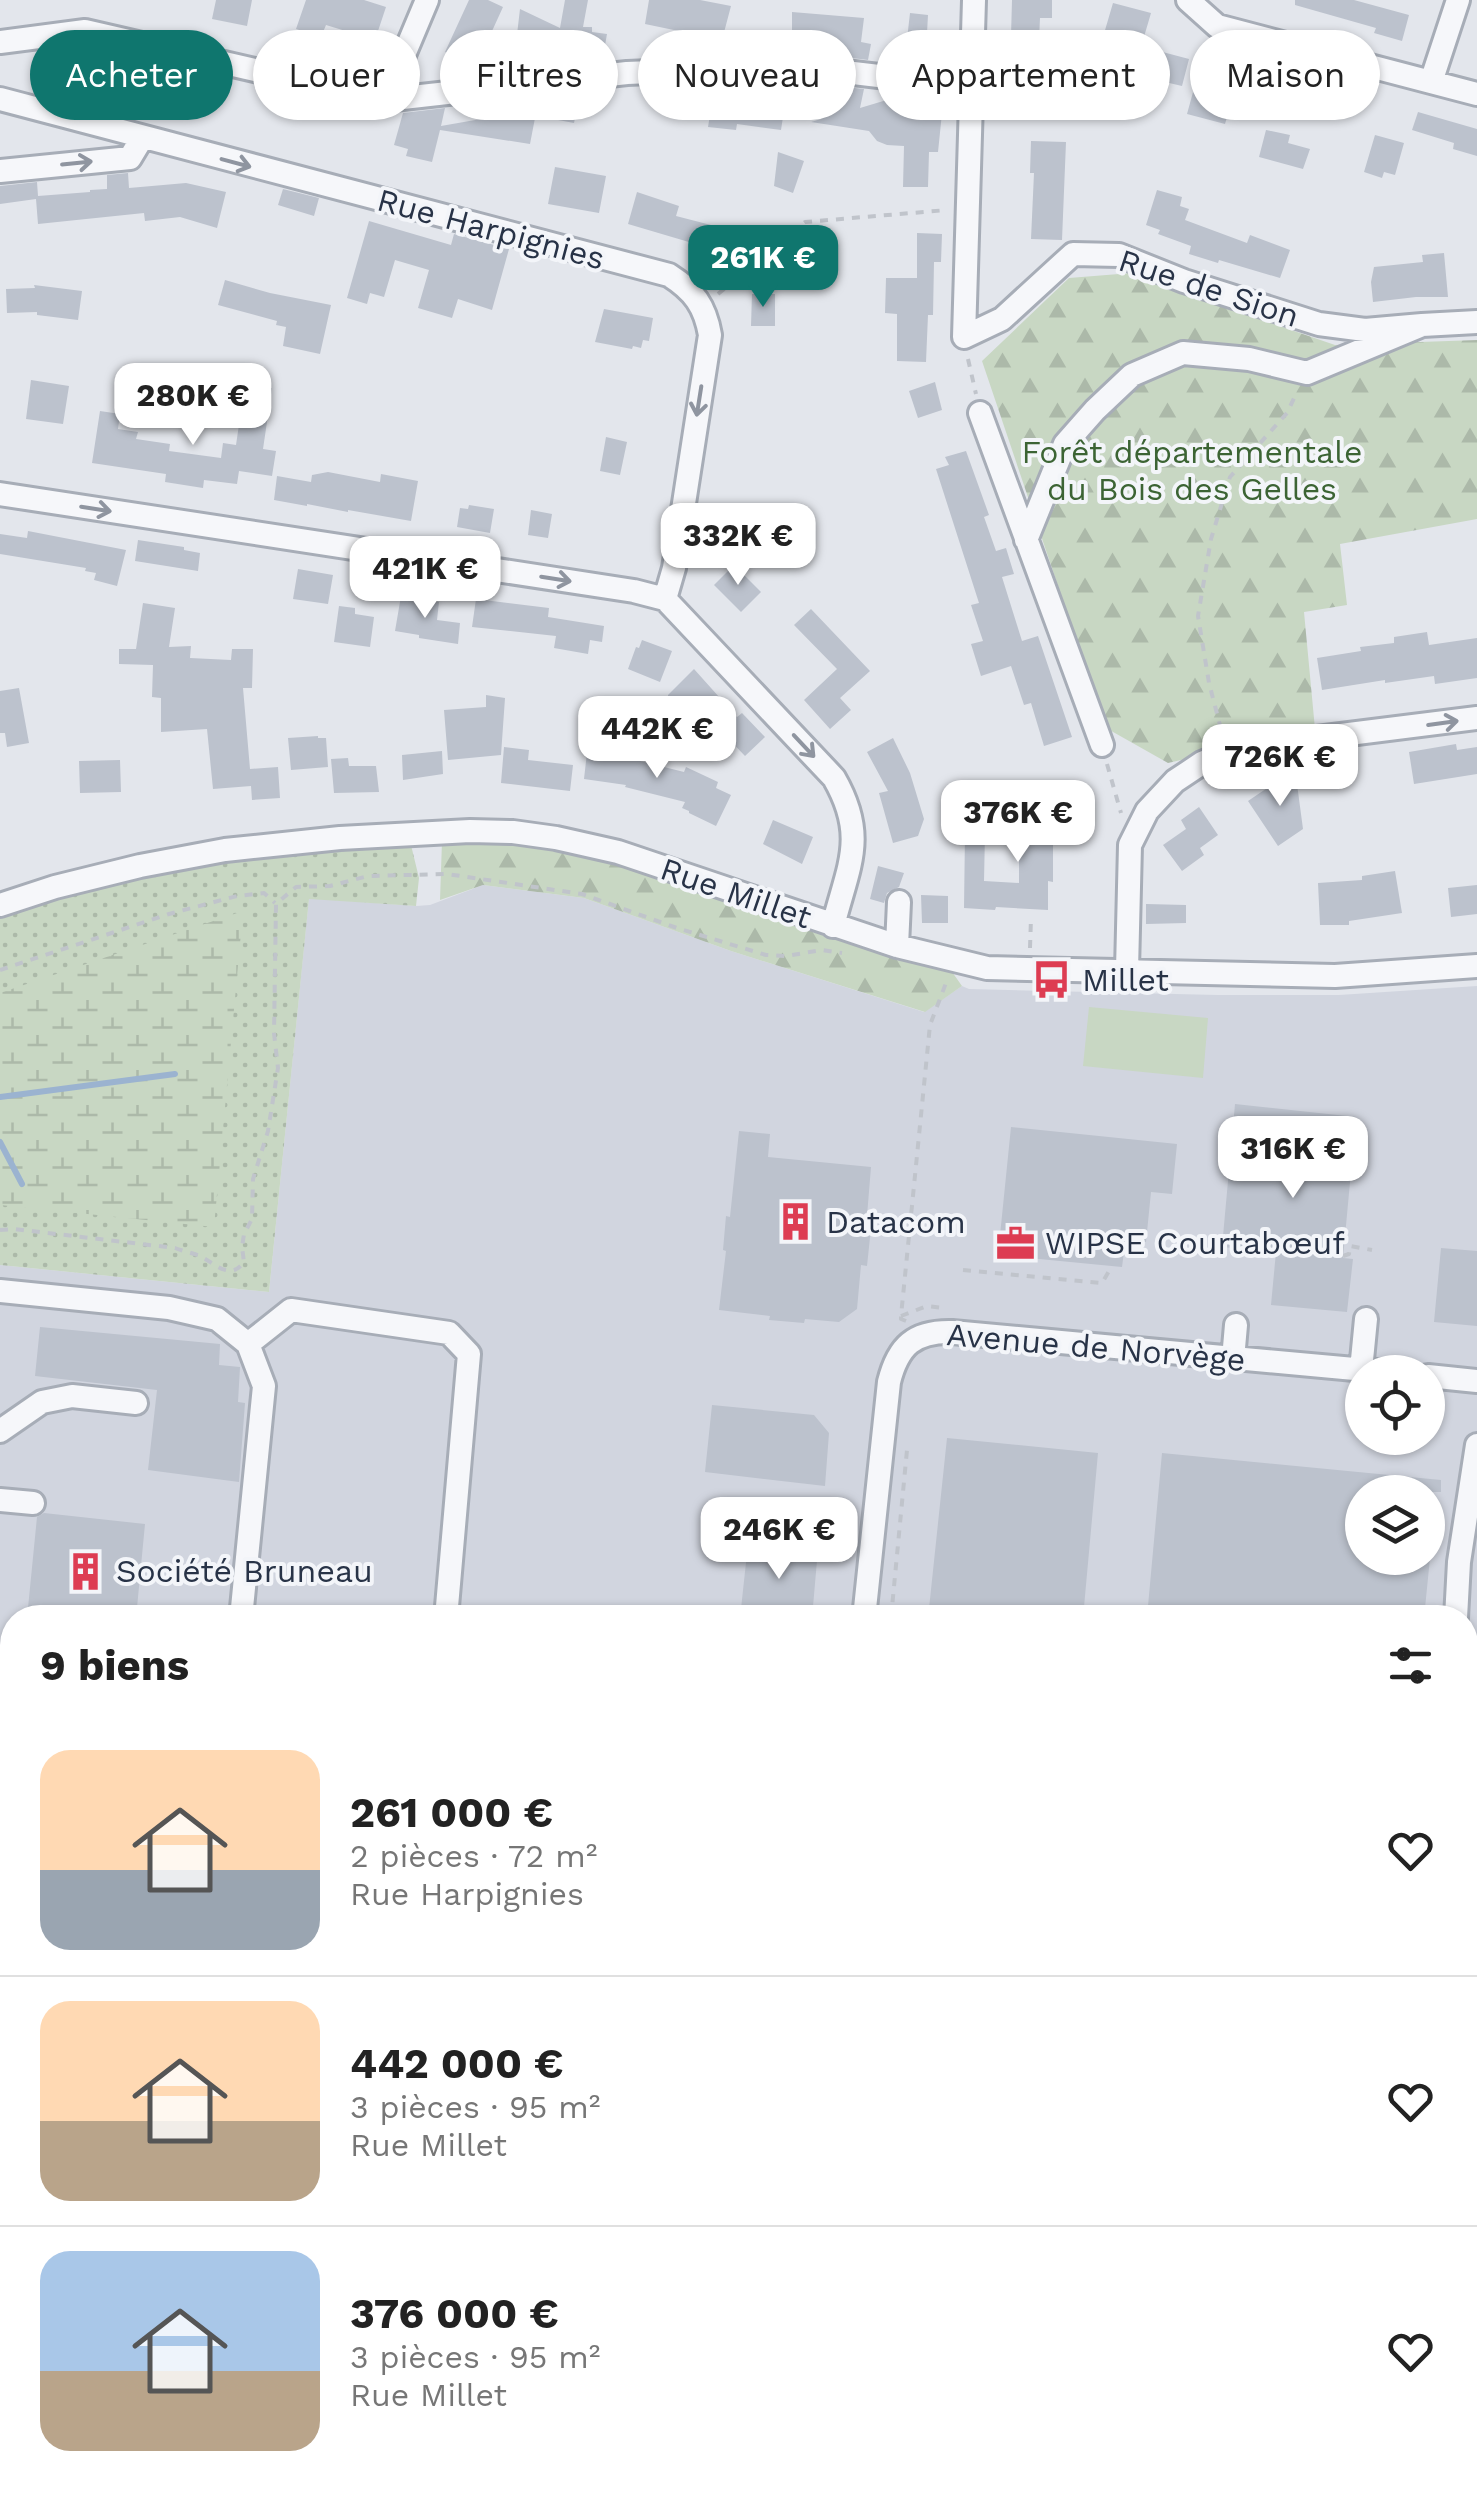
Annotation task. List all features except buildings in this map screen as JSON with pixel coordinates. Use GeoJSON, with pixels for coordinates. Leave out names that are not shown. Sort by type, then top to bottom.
{"type":"FeatureCollection","features":[{"type":"Feature","properties":{"kind":"street"},"geometry":{"type":"LineString","coordinates":[[414,30],[427,0]]}},
{"type":"Feature","properties":{"kind":"street"},"geometry":{"type":"LineString","coordinates":[[973,30],[974,0]]}},
{"type":"Feature","properties":{"kind":"street"},"geometry":{"type":"LineString","coordinates":[[1188,0],[1217,26],[1477,94]]}},
{"type":"Feature","properties":{"kind":"street"},"geometry":{"type":"LineString","coordinates":[[1432,82],[1458,0]]}},
{"type":"Feature","properties":{"kind":"street"},"geometry":{"type":"LineString","coordinates":[[0,42],[86,31],[253,70]]}},
{"type":"Feature","properties":{"kind":"street"},"geometry":{"type":"LineString","coordinates":[[420,96],[626,73],[794,66],[876,76]]}},
{"type":"Feature","properties":{"kind":"street","name":"Rue Harpignies"},"geometry":{"type":"LineString","coordinates":[[0,99],[670,276],[685,285],[703,306]]}},
{"type":"Feature","properties":{"kind":"street"},"geometry":{"type":"LineString","coordinates":[[964,337],[971,120]]}},
{"type":"Feature","properties":{"kind":"street"},"geometry":{"type":"LineString","coordinates":[[0,171],[130,158],[142,138]]}},
{"type":"Feature","properties":{"kind":"street","name":"Rue de Sion"},"geometry":{"type":"LineString","coordinates":[[964,337],[1002,319],[1072,254],[1119,255],[1184,281],[1319,324],[1366,330],[1477,322]]}},
{"type":"Feature","properties":{"kind":"street"},"geometry":{"type":"LineString","coordinates":[[665,599],[674,568],[710,334],[703,306]]}},
{"type":"Feature","properties":{"kind":"street"},"geometry":{"type":"LineString","coordinates":[[1026,540],[1065,444],[1132,375],[1183,353],[1249,359],[1307,373],[1422,326]]}},
{"type":"Feature","properties":{"kind":"street"},"geometry":{"type":"LineString","coordinates":[[980,413],[1102,745]]}},
{"type":"Feature","properties":{"kind":"street"},"geometry":{"type":"LineString","coordinates":[[0,494],[634,591],[665,599],[834,778],[846,800],[852,819],[852,861],[833,926]]}},
{"type":"Feature","properties":{"kind":"street"},"geometry":{"type":"LineString","coordinates":[[1127,970],[1130,845],[1147,811],[1175,781],[1202,763],[1226,754],[1308,739],[1477,718]]}},
{"type":"Feature","properties":{"kind":"street","name":"Rue Millet"},"geometry":{"type":"LineString","coordinates":[[0,904],[140,866],[225,850],[340,838],[513,832],[618,852],[833,926],[987,968],[1335,976],[1477,966]]}},
{"type":"Feature","properties":{"kind":"street"},"geometry":{"type":"LineString","coordinates":[[897,946],[899,902]]}},
{"type":"Feature","properties":{"kind":"street"},"geometry":{"type":"LineString","coordinates":[[0,1292],[170,1308],[217,1319],[248,1344],[264,1386],[242,1605]]}},
{"type":"Feature","properties":{"kind":"street"},"geometry":{"type":"LineString","coordinates":[[248,1344],[291,1310],[449,1332],[468,1354],[447,1605]]}},
{"type":"Feature","properties":{"kind":"street"},"geometry":{"type":"LineString","coordinates":[[1363,1355],[1366,1318]]}},
{"type":"Feature","properties":{"kind":"street"},"geometry":{"type":"LineString","coordinates":[[1233,1359],[1236,1324]]}},
{"type":"Feature","properties":{"kind":"street","name":"Avenue de Norvège"},"geometry":{"type":"LineString","coordinates":[[865,1605],[888,1382],[897,1357],[918,1336],[952,1332],[1345,1369]]}},
{"type":"Feature","properties":{"kind":"street"},"geometry":{"type":"LineString","coordinates":[[1445,1378],[1477,1381]]}},
{"type":"Feature","properties":{"kind":"street"},"geometry":{"type":"LineString","coordinates":[[0,1431],[42,1402],[72,1396],[136,1403]]}},
{"type":"Feature","properties":{"kind":"street"},"geometry":{"type":"LineString","coordinates":[[1457,1605],[1477,1445]]}},
{"type":"Feature","properties":{"kind":"street"},"geometry":{"type":"LineString","coordinates":[[0,1500],[33,1502]]}},
{"type":"Feature","properties":{"kind":"path"},"geometry":{"type":"LineString","coordinates":[[703,306],[805,222],[967,209]]}},
{"type":"Feature","properties":{"kind":"path"},"geometry":{"type":"LineString","coordinates":[[964,337],[980,413]]}},
{"type":"Feature","properties":{"kind":"path"},"geometry":{"type":"LineString","coordinates":[[1222,732],[1198,616],[1212,539],[1230,477],[1287,413],[1307,373]]}},
{"type":"Feature","properties":{"kind":"path"},"geometry":{"type":"LineString","coordinates":[[1102,745],[1130,845]]}},
{"type":"Feature","properties":{"kind":"path"},"geometry":{"type":"LineString","coordinates":[[276,904],[296,887],[330,886],[368,876],[447,874]]}},
{"type":"Feature","properties":{"kind":"path"},"geometry":{"type":"LineString","coordinates":[[0,970],[169,914],[237,896],[264,893],[276,904],[274,1032],[278,1068],[268,1131],[253,1179],[252,1219],[244,1234],[244,1262],[240,1268],[226,1271],[196,1254],[175,1248],[0,1230]]}},
{"type":"Feature","properties":{"kind":"path"},"geometry":{"type":"LineString","coordinates":[[918,1336],[901,1316],[930,1026],[957,961]]}},
{"type":"Feature","properties":{"kind":"path"},"geometry":{"type":"LineString","coordinates":[[1343,1256],[1349,1254],[1350,1246],[1372,1250]]}},
{"type":"Feature","properties":{"kind":"path"},"geometry":{"type":"LineString","coordinates":[[963,1270],[1102,1283],[1112,1266]]}},
{"type":"Feature","properties":{"kind":"path"},"geometry":{"type":"LineString","coordinates":[[892,1605],[908,1440]]}},
{"type":"Feature","properties":{"kind":"shaded area"},"geometry":{"type":"Polygon","coordinates":[[[483,885],[584,898],[731,951],[924,1012],[962,986],[1339,995],[1477,986],[1477,1605],[0,1605],[0,1265],[269,1292],[309,898],[430,905],[483,885]]]}},
{"type":"Feature","properties":{"kind":"green space","name":"Forêt départementale du Bois des Gelles"},"geometry":{"type":"Polygon","coordinates":[[[1144,272],[1209,302],[1335,345],[1477,340],[1477,519],[1340,544],[1347,605],[1304,612],[1315,729],[1168,763],[1106,728],[982,361],[1069,278],[1144,272]]]}},
{"type":"Feature","properties":{"kind":"green space"},"geometry":{"type":"Polygon","coordinates":[[[502,839],[562,845],[950,969],[962,986],[925,1012],[731,951],[584,898],[483,885],[440,900],[442,841],[502,839]]]}},
{"type":"Feature","properties":{"kind":"green space"},"geometry":{"type":"Polygon","coordinates":[[[411,845],[419,878],[416,906],[309,899],[269,1292],[0,1265],[0,914],[91,886],[240,853],[411,845]]]}},
{"type":"Feature","properties":{"kind":"green space"},"geometry":{"type":"Polygon","coordinates":[[[243,911],[214,1227],[0,1205],[0,993],[243,911]]]}},
{"type":"Feature","properties":{"kind":"green space"},"geometry":{"type":"Polygon","coordinates":[[[1089,1007],[1208,1018],[1203,1078],[1083,1066],[1089,1007]]]}},
{"type":"Feature","properties":{"kind":"waterway"},"geometry":{"type":"LineString","coordinates":[[0,1097],[175,1074]]}},
{"type":"Feature","properties":{"kind":"waterway"},"geometry":{"type":"LineString","coordinates":[[0,1142],[22,1184]]}},
{"type":"Feature","properties":{"kind":"place","name":"Millet"},"geometry":{"type":"Point","coordinates":[1052,980]}},
{"type":"Feature","properties":{"kind":"place","name":"Datacom"},"geometry":{"type":"Point","coordinates":[796,1222]}},
{"type":"Feature","properties":{"kind":"place","name":"WIPSE Courtabœuf"},"geometry":{"type":"Point","coordinates":[1015,1243]}},
{"type":"Feature","properties":{"kind":"place","name":"Société Bruneau"},"geometry":{"type":"Point","coordinates":[86,1571]}}]}
